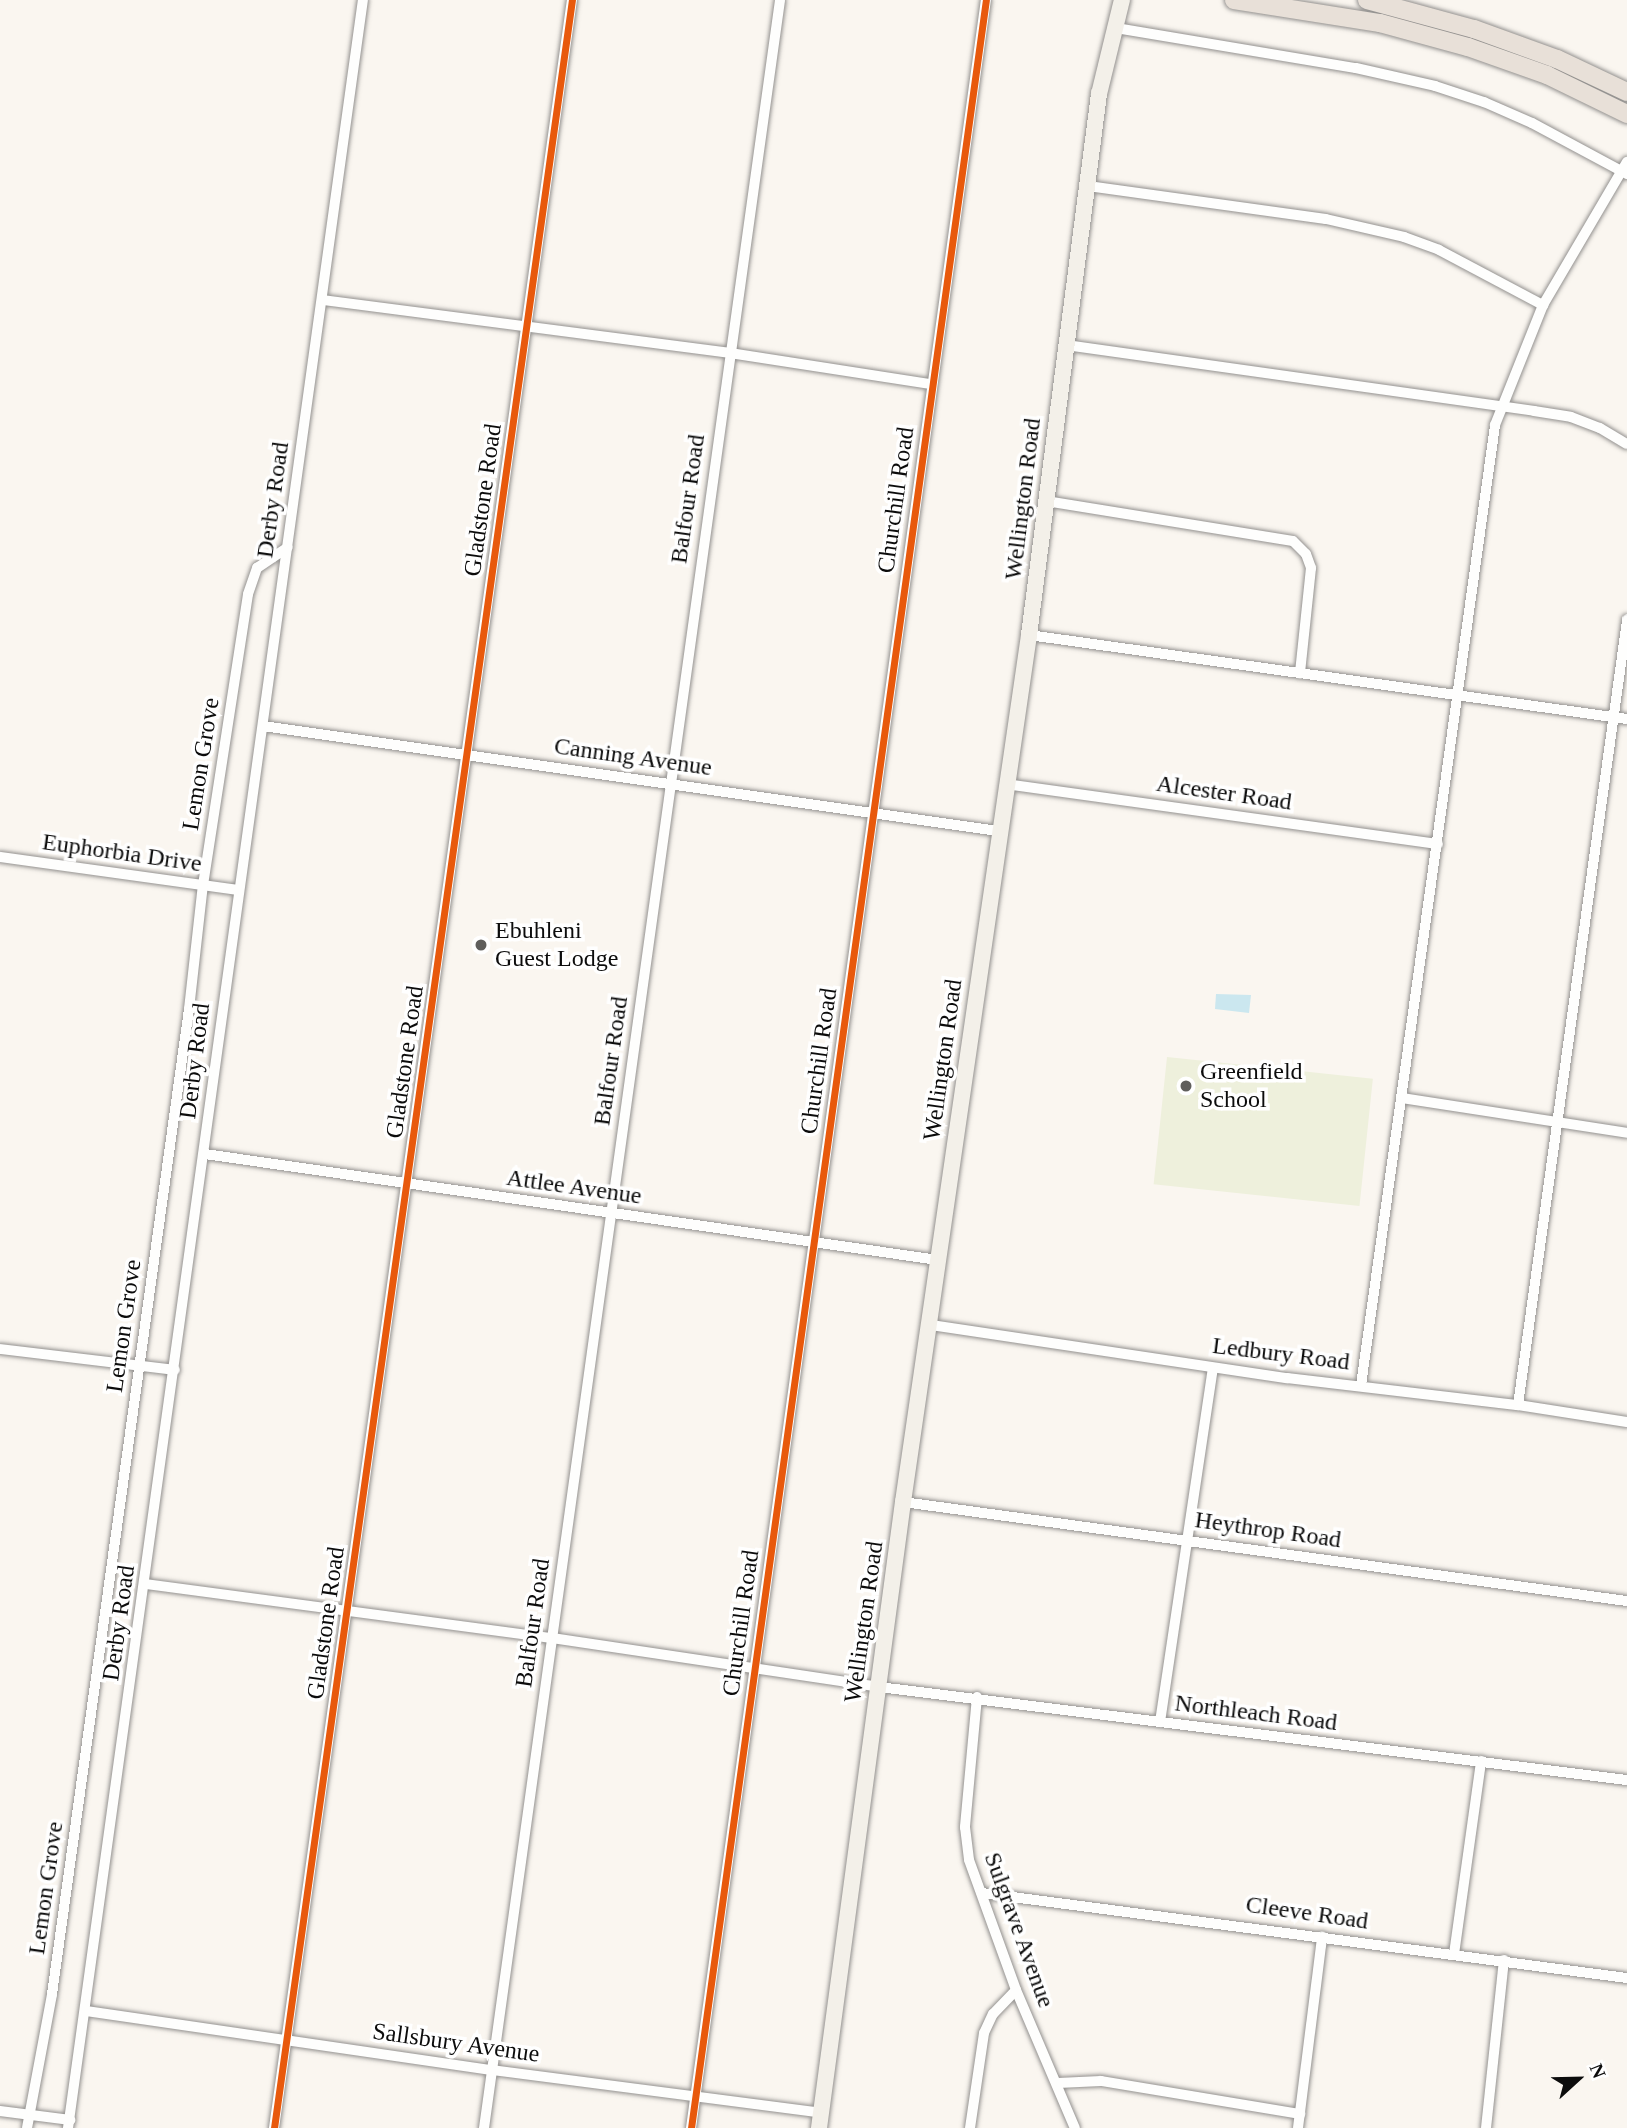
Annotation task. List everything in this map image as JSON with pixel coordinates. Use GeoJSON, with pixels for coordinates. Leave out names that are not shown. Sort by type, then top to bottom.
{"type":"FeatureCollection","features":[{"type":"Feature","properties":{"kind":"highway"},"geometry":{"type":"LineString","coordinates":[[1234,0],[1380,23],[1468,47],[1547,75],[1627,114]]}},
{"type":"Feature","properties":{"kind":"highway"},"geometry":{"type":"LineString","coordinates":[[1367,0],[1474,29],[1557,59],[1627,92]]}},
{"type":"Feature","properties":{"kind":"main road","name":"Wellington Road"},"geometry":{"type":"LineString","coordinates":[[820,2120],[903,1502],[998,831],[1029,635],[1098,94],[1122,0]]}},
{"type":"Feature","properties":{"kind":"street","name":"Derby Road"},"geometry":{"type":"LineString","coordinates":[[69,2124],[146,1584],[363,0]]}},
{"type":"Feature","properties":{"kind":"street","name":"Gladstone Road"},"geometry":{"type":"LineString","coordinates":[[274,2128],[572,0]]}},
{"type":"Feature","properties":{"kind":"street","name":"Balfour Road"},"geometry":{"type":"LineString","coordinates":[[484,2128],[780,0]]}},
{"type":"Feature","properties":{"kind":"street","name":"Churchill Road"},"geometry":{"type":"LineString","coordinates":[[691,2128],[986,0]]}},
{"type":"Feature","properties":{"kind":"street"},"geometry":{"type":"LineString","coordinates":[[1116,28],[1356,68],[1435,86],[1484,102],[1625,169],[1543,305],[1500,408],[1361,1385]]}},
{"type":"Feature","properties":{"kind":"street"},"geometry":{"type":"LineString","coordinates":[[1088,186],[1326,219],[1404,237],[1439,250],[1543,305]]}},
{"type":"Feature","properties":{"kind":"street"},"geometry":{"type":"LineString","coordinates":[[323,300],[730,353],[931,384]]}},
{"type":"Feature","properties":{"kind":"street"},"geometry":{"type":"LineString","coordinates":[[1066,345],[1571,417],[1601,428],[1627,444]]}},
{"type":"Feature","properties":{"kind":"street"},"geometry":{"type":"LineString","coordinates":[[1046,502],[1293,541],[1306,554],[1311,568],[1300,673]]}},
{"type":"Feature","properties":{"kind":"street","name":"Lemon Grove"},"geometry":{"type":"LineString","coordinates":[[27,2128],[52,1994],[203,885],[248,594],[257,568],[288,547]]}},
{"type":"Feature","properties":{"kind":"street"},"geometry":{"type":"LineString","coordinates":[[1518,1405],[1627,620]]}},
{"type":"Feature","properties":{"kind":"street"},"geometry":{"type":"LineString","coordinates":[[1029,635],[1627,719]]}},
{"type":"Feature","properties":{"kind":"street","name":"Canning Avenue"},"geometry":{"type":"LineString","coordinates":[[263,726],[998,831]]}},
{"type":"Feature","properties":{"kind":"street","name":"Alcester Road"},"geometry":{"type":"LineString","coordinates":[[1005,784],[1438,844]]}},
{"type":"Feature","properties":{"kind":"street","name":"Euphorbia Drive"},"geometry":{"type":"LineString","coordinates":[[0,857],[239,890]]}},
{"type":"Feature","properties":{"kind":"street"},"geometry":{"type":"LineString","coordinates":[[1402,1098],[1627,1133]]}},
{"type":"Feature","properties":{"kind":"street","name":"Attlee Avenue"},"geometry":{"type":"LineString","coordinates":[[205,1154],[938,1260]]}},
{"type":"Feature","properties":{"kind":"street","name":"Ledbury Road"},"geometry":{"type":"LineString","coordinates":[[930,1325],[1213,1368],[1518,1405],[1627,1422]]}},
{"type":"Feature","properties":{"kind":"street"},"geometry":{"type":"LineString","coordinates":[[0,1349],[175,1370]]}},
{"type":"Feature","properties":{"kind":"street"},"geometry":{"type":"LineString","coordinates":[[1160,1722],[1213,1368]]}},
{"type":"Feature","properties":{"kind":"street","name":"Heythrop Road"},"geometry":{"type":"LineString","coordinates":[[903,1502],[1627,1601]]}},
{"type":"Feature","properties":{"kind":"street","name":"Northleach Road"},"geometry":{"type":"LineString","coordinates":[[146,1584],[552,1638],[879,1686],[1627,1780]]}},
{"type":"Feature","properties":{"kind":"street","name":"Sulgrave Avenue"},"geometry":{"type":"LineString","coordinates":[[977,1697],[965,1826],[969,1860],[1016,1990],[1075,2128]]}},
{"type":"Feature","properties":{"kind":"street"},"geometry":{"type":"LineString","coordinates":[[1454,1954],[1481,1761]]}},
{"type":"Feature","properties":{"kind":"street","name":"Cleeve Road"},"geometry":{"type":"LineString","coordinates":[[982,1893],[1627,1978]]}},
{"type":"Feature","properties":{"kind":"street"},"geometry":{"type":"LineString","coordinates":[[1298,2128],[1322,1937]]}},
{"type":"Feature","properties":{"kind":"street"},"geometry":{"type":"LineString","coordinates":[[1486,2128],[1504,1960]]}},
{"type":"Feature","properties":{"kind":"street"},"geometry":{"type":"LineString","coordinates":[[970,2128],[984,2033],[993,2014],[1016,1990]]}},
{"type":"Feature","properties":{"kind":"street","name":"Sallsbury Avenue"},"geometry":{"type":"LineString","coordinates":[[86,2011],[492,2070],[695,2095],[820,2120]]}},
{"type":"Feature","properties":{"kind":"street"},"geometry":{"type":"LineString","coordinates":[[1058,2083],[1101,2081],[1300,2114]]}},
{"type":"Feature","properties":{"kind":"street"},"geometry":{"type":"LineString","coordinates":[[0,2111],[69,2124]]}},
{"type":"Feature","properties":{"kind":"green space"},"geometry":{"type":"Polygon","coordinates":[[[1167,1057],[1373,1079],[1359,1206],[1154,1184],[1167,1057]]]}},
{"type":"Feature","properties":{"kind":"water"},"geometry":{"type":"Polygon","coordinates":[[[1216,994],[1251,995],[1249,1013],[1215,1009],[1216,994]]]}},
{"type":"Feature","properties":{"kind":"cycle path"},"geometry":{"type":"LineString","coordinates":[[274,2128],[572,0]]}},
{"type":"Feature","properties":{"kind":"cycle path"},"geometry":{"type":"LineString","coordinates":[[691,2128],[986,0]]}},
{"type":"Feature","properties":{"kind":"place","name":"Ebuhleni Guest Lodge"},"geometry":{"type":"Point","coordinates":[481,945]}},
{"type":"Feature","properties":{"kind":"place","name":"Greenfield School"},"geometry":{"type":"Point","coordinates":[1186,1086]}}]}
